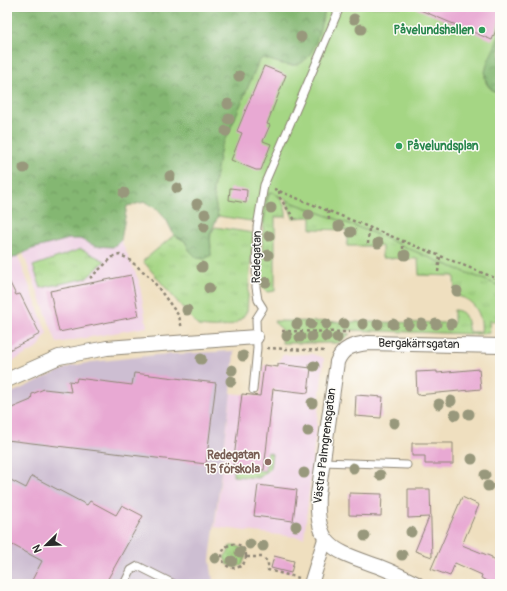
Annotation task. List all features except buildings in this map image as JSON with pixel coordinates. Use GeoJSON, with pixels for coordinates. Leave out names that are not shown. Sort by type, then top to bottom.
{"type":"FeatureCollection","features":[{"type":"Feature","properties":{"kind":"street"},"geometry":{"type":"LineString","coordinates":[[7,380],[59,357],[106,348],[185,341],[256,343]]}},
{"type":"Feature","properties":{"kind":"street","name":"Bergakärrsgatan"},"geometry":{"type":"LineString","coordinates":[[341,352],[358,344],[368,343],[500,346]]}},
{"type":"Feature","properties":{"kind":"street","name":"Västra Palmgrensgatan"},"geometry":{"type":"LineString","coordinates":[[325,539],[321,531],[317,513],[334,376],[341,352]]}},
{"type":"Feature","properties":{"kind":"street"},"geometry":{"type":"LineString","coordinates":[[311,583],[325,539],[334,548],[345,555],[382,568],[417,584]]}},
{"type":"Feature","properties":{"kind":"lane","name":"Redegatan"},"geometry":{"type":"LineString","coordinates":[[256,343],[256,318],[263,308],[258,300],[256,287],[257,227],[264,185],[340,7]]}},
{"type":"Feature","properties":{"kind":"lane"},"geometry":{"type":"LineString","coordinates":[[253,390],[256,343]]}},
{"type":"Feature","properties":{"kind":"lane"},"geometry":{"type":"LineString","coordinates":[[323,462],[407,465]]}},
{"type":"Feature","properties":{"kind":"lane"},"geometry":{"type":"LineString","coordinates":[[124,584],[131,570],[138,566],[174,584]]}},
{"type":"Feature","properties":{"kind":"path"},"geometry":{"type":"LineString","coordinates":[[264,185],[500,280]]}},
{"type":"Feature","properties":{"kind":"path"},"geometry":{"type":"LineString","coordinates":[[279,191],[280,198],[295,220]]}},
{"type":"Feature","properties":{"kind":"path"},"geometry":{"type":"LineString","coordinates":[[328,211],[329,220]]}},
{"type":"Feature","properties":{"kind":"path"},"geometry":{"type":"LineString","coordinates":[[368,244],[369,227]]}},
{"type":"Feature","properties":{"kind":"path"},"geometry":{"type":"LineString","coordinates":[[403,241],[403,255]]}},
{"type":"Feature","properties":{"kind":"path"},"geometry":{"type":"LineString","coordinates":[[90,278],[114,256],[127,258],[151,278],[179,316],[185,341]]}},
{"type":"Feature","properties":{"kind":"path"},"geometry":{"type":"LineString","coordinates":[[438,272],[440,256]]}},
{"type":"Feature","properties":{"kind":"path"},"geometry":{"type":"LineString","coordinates":[[282,331],[351,332]]}},
{"type":"Feature","properties":{"kind":"path"},"geometry":{"type":"LineString","coordinates":[[256,343],[341,352]]}},
{"type":"Feature","properties":{"kind":"path"},"geometry":{"type":"LineString","coordinates":[[235,544],[243,548],[247,557],[243,566],[232,569],[224,563],[222,554],[227,546],[235,544]]}},
{"type":"Feature","properties":{"kind":"path"},"geometry":{"type":"LineString","coordinates":[[247,557],[262,557],[268,562],[268,570],[311,583]]}},
{"type":"Feature","properties":{"kind":"shaded area"},"geometry":{"type":"Polygon","coordinates":[[[69,239],[80,239],[95,246],[113,247],[121,240],[139,281],[147,327],[57,343],[23,253],[32,249],[69,239]]]}},
{"type":"Feature","properties":{"kind":"shaded area"},"geometry":{"type":"Polygon","coordinates":[[[18,256],[47,333],[38,348],[7,364],[7,261],[18,256]]]}},
{"type":"Feature","properties":{"kind":"shaded area"},"geometry":{"type":"Polygon","coordinates":[[[234,351],[231,393],[210,560],[213,581],[218,584],[7,584],[7,395],[71,366],[156,355],[234,351]]]}},
{"type":"Feature","properties":{"kind":"shaded area","name":"Redegatan 15 förskola"},"geometry":{"type":"Polygon","coordinates":[[[312,354],[324,358],[304,538],[215,527],[231,393],[272,398],[275,390],[278,364],[282,355],[312,354]]]}},
{"type":"Feature","properties":{"kind":"green space"},"geometry":{"type":"Polygon","coordinates":[[[7,7],[327,7],[315,45],[311,54],[305,61],[297,65],[287,65],[263,58],[259,61],[230,130],[221,147],[213,191],[218,216],[210,235],[211,255],[205,259],[197,258],[190,251],[185,241],[174,235],[167,221],[157,209],[145,202],[127,206],[121,240],[113,247],[95,246],[80,239],[69,239],[32,249],[7,261],[7,7]]]}},
{"type":"Feature","properties":{"kind":"green space"},"geometry":{"type":"Polygon","coordinates":[[[327,7],[500,7],[500,32],[486,66],[485,74],[486,82],[491,89],[500,94],[500,286],[376,234],[286,200],[272,192],[269,193],[267,197],[264,223],[218,216],[213,191],[221,147],[230,130],[259,61],[263,58],[281,64],[297,65],[305,61],[315,45],[327,7]]]}},
{"type":"Feature","properties":{"kind":"green space"},"geometry":{"type":"Polygon","coordinates":[[[500,32],[500,94],[491,89],[485,75],[489,57],[500,32]]]}},
{"type":"Feature","properties":{"kind":"green space"},"geometry":{"type":"Polygon","coordinates":[[[272,192],[283,202],[286,210],[286,217],[275,217],[275,291],[267,292],[262,286],[262,251],[266,206],[268,196],[272,192]]]}},
{"type":"Feature","properties":{"kind":"green space"},"geometry":{"type":"Polygon","coordinates":[[[286,200],[376,234],[500,286],[500,321],[489,321],[490,333],[475,334],[345,330],[343,333],[350,334],[338,343],[282,343],[282,330],[274,321],[454,323],[454,310],[464,314],[467,320],[469,332],[481,332],[480,317],[476,308],[469,301],[455,295],[454,276],[419,275],[418,259],[382,258],[382,246],[347,246],[347,230],[311,229],[311,217],[293,218],[286,200]]]}},
{"type":"Feature","properties":{"kind":"green space"},"geometry":{"type":"Polygon","coordinates":[[[215,227],[253,233],[247,311],[238,322],[232,325],[219,327],[198,326],[143,261],[174,235],[185,241],[190,251],[211,248],[210,235],[215,227]]]}},
{"type":"Feature","properties":{"kind":"green space"},"geometry":{"type":"Polygon","coordinates":[[[81,249],[105,261],[87,278],[41,288],[33,266],[81,249]]]}},
{"type":"Feature","properties":{"kind":"green space"},"geometry":{"type":"Polygon","coordinates":[[[268,452],[272,454],[270,469],[259,478],[233,476],[233,468],[265,471],[268,452]]]}},
{"type":"Feature","properties":{"kind":"green space"},"geometry":{"type":"Polygon","coordinates":[[[235,545],[243,549],[246,556],[242,565],[235,567],[227,564],[224,557],[229,551],[229,547],[235,545]]]}},
{"type":"Feature","properties":{"kind":"place","name":"Påvelundshallen"},"geometry":{"type":"Point","coordinates":[482,30]}},
{"type":"Feature","properties":{"kind":"place","name":"Påvelundsplan"},"geometry":{"type":"Point","coordinates":[399,146]}},
{"type":"Feature","properties":{"kind":"place","name":"Redegatan 15 förskola"},"geometry":{"type":"Point","coordinates":[268,462]}}]}
